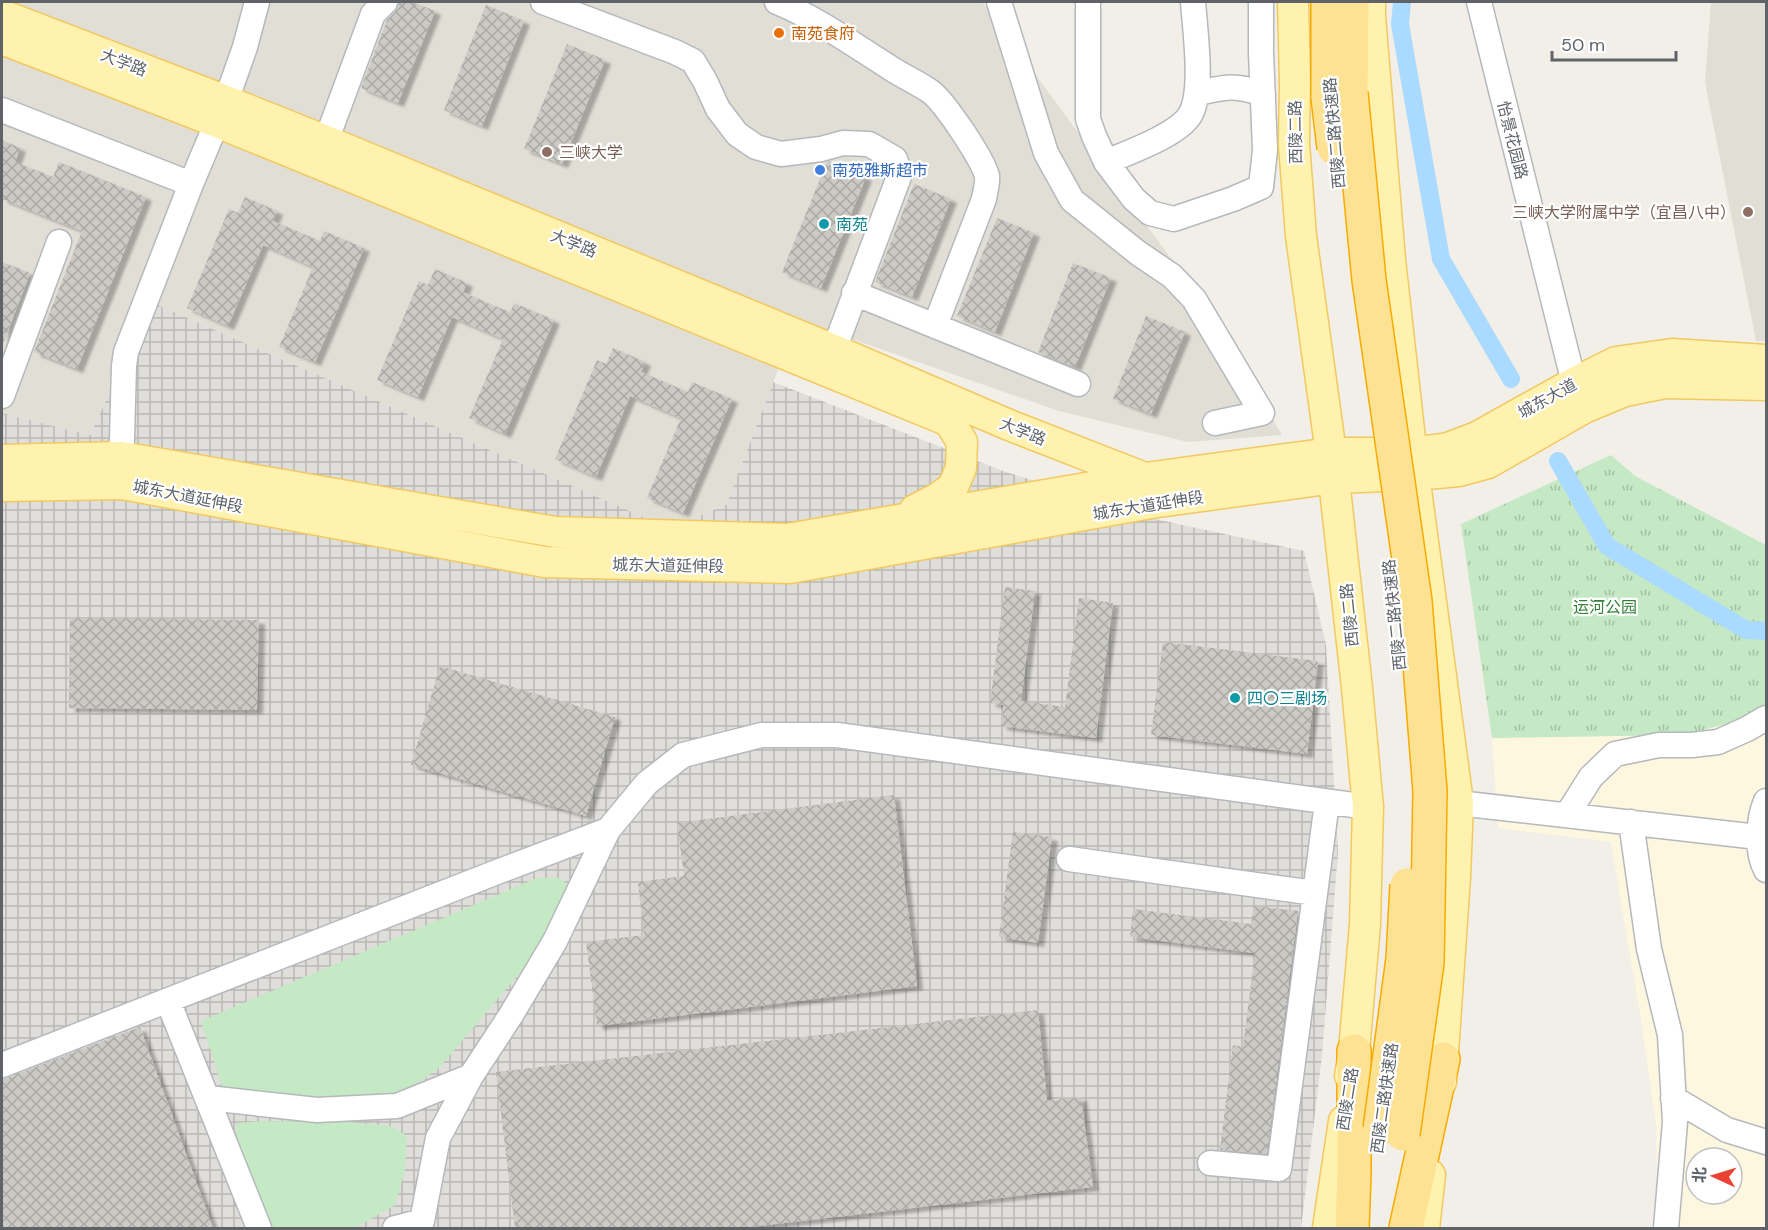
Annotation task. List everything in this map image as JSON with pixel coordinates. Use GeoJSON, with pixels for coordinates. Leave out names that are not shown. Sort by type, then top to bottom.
{"type":"FeatureCollection","features":[{"type":"Feature","properties":{"kind":"highway","name":"西陵二路快速路"},"geometry":{"type":"LineString","coordinates":[[1328,2],[1415,601],[1430,791],[1427,963],[1391,1132],[1363,1228]]}},
{"type":"Feature","properties":{"kind":"highway","name":"西陵二路快速路"},"geometry":{"type":"LineString","coordinates":[[1340,95],[1352,2]]}},
{"type":"Feature","properties":{"kind":"highway"},"geometry":{"type":"LineString","coordinates":[[1352,1228],[1354,1051]]}},
{"type":"Feature","properties":{"kind":"highway"},"geometry":{"type":"LineString","coordinates":[[1406,1228],[1443,1059]]}},
{"type":"Feature","properties":{"kind":"highway","name":"西陵二路快速路"},"geometry":{"type":"LineString","coordinates":[[1389,1228],[1391,1132]]}},
{"type":"Feature","properties":{"kind":"main road","name":"西陵二路"},"geometry":{"type":"LineString","coordinates":[[1293,2],[1295,81],[1293,144],[1301,236],[1332,465],[1368,807],[1365,924],[1354,1051],[1328,1228]]}},
{"type":"Feature","properties":{"kind":"main road"},"geometry":{"type":"LineString","coordinates":[[1370,2],[1390,260],[1413,464],[1458,803],[1443,1059],[1424,1228]]}},
{"type":"Feature","properties":{"kind":"main road","name":"大学路"},"geometry":{"type":"LineString","coordinates":[[2,15],[221,112],[949,421],[962,442],[961,468],[953,487],[938,498],[898,519]]}},
{"type":"Feature","properties":{"kind":"main road","name":"大学路"},"geometry":{"type":"LineString","coordinates":[[2,39],[221,112],[326,141],[834,350],[1009,425],[1145,478]]}},
{"type":"Feature","properties":{"kind":"main road","name":"城东大道"},"geometry":{"type":"LineString","coordinates":[[1413,464],[1477,437],[1574,383],[1616,363],[1672,354],[1767,360]]}},
{"type":"Feature","properties":{"kind":"main road","name":"城东大道"},"geometry":{"type":"LineString","coordinates":[[1332,465],[1413,464],[1459,471],[1488,463],[1584,408],[1624,391],[1665,383],[1767,385]]}},
{"type":"Feature","properties":{"kind":"main road","name":"城东大道延伸段"},"geometry":{"type":"LineString","coordinates":[[2,460],[122,470],[555,532],[787,539],[1145,478],[1332,465]]}},
{"type":"Feature","properties":{"kind":"main road","name":"城东大道延伸段"},"geometry":{"type":"LineString","coordinates":[[2,486],[122,470],[545,562],[790,568],[1152,503],[1332,465]]}},
{"type":"Feature","properties":{"kind":"street"},"geometry":{"type":"LineString","coordinates":[[122,470],[126,352],[221,112],[245,46],[257,2]]}},
{"type":"Feature","properties":{"kind":"street"},"geometry":{"type":"LineString","coordinates":[[326,141],[373,14],[385,2]]}},
{"type":"Feature","properties":{"kind":"street"},"geometry":{"type":"LineString","coordinates":[[543,2],[693,61],[717,109],[737,134],[756,147],[781,154],[821,149],[843,143],[869,144],[895,159],[900,174],[834,350]]}},
{"type":"Feature","properties":{"kind":"street"},"geometry":{"type":"LineString","coordinates":[[777,2],[795,9],[833,31],[931,92],[946,107],[981,162],[987,178],[984,198],[935,326]]}},
{"type":"Feature","properties":{"kind":"street"},"geometry":{"type":"LineString","coordinates":[[999,2],[1046,153],[1072,200],[1138,253],[1172,276],[1194,299],[1262,414],[1215,423]]}},
{"type":"Feature","properties":{"kind":"street"},"geometry":{"type":"LineString","coordinates":[[1088,2],[1088,119],[1094,136],[1106,162],[1134,199],[1150,213],[1174,219],[1261,187],[1265,150],[1261,2]]}},
{"type":"Feature","properties":{"kind":"street"},"geometry":{"type":"LineString","coordinates":[[1106,162],[1175,129],[1190,116],[1197,93],[1193,2]]}},
{"type":"Feature","properties":{"kind":"street","name":"怡景花园路"},"geometry":{"type":"LineString","coordinates":[[1479,2],[1574,383]]}},
{"type":"Feature","properties":{"kind":"street"},"geometry":{"type":"LineString","coordinates":[[1197,93],[1232,86],[1263,94]]}},
{"type":"Feature","properties":{"kind":"street"},"geometry":{"type":"LineString","coordinates":[[2,110],[191,184]]}},
{"type":"Feature","properties":{"kind":"street"},"geometry":{"type":"LineString","coordinates":[[2,396],[59,242]]}},
{"type":"Feature","properties":{"kind":"street"},"geometry":{"type":"LineString","coordinates":[[854,293],[1078,384]]}},
{"type":"Feature","properties":{"kind":"street"},"geometry":{"type":"LineString","coordinates":[[1567,815],[1591,777],[1616,754],[1659,744],[1692,745],[1718,742],[1767,718]]}},
{"type":"Feature","properties":{"kind":"street"},"geometry":{"type":"LineString","coordinates":[[394,1228],[422,1221],[438,1138],[471,1076],[555,941],[608,830],[647,783],[683,755],[762,735],[837,735],[1368,807]]}},
{"type":"Feature","properties":{"kind":"street"},"geometry":{"type":"LineString","coordinates":[[1767,801],[1762,810],[1758,837],[1764,866],[1767,870]]}},
{"type":"Feature","properties":{"kind":"street"},"geometry":{"type":"LineString","coordinates":[[1210,1163],[1279,1169],[1327,802]]}},
{"type":"Feature","properties":{"kind":"street"},"geometry":{"type":"LineString","coordinates":[[1458,803],[1758,837]]}},
{"type":"Feature","properties":{"kind":"street"},"geometry":{"type":"LineString","coordinates":[[1630,822],[1649,949],[1670,1035],[1675,1122],[1666,1228]]}},
{"type":"Feature","properties":{"kind":"street"},"geometry":{"type":"LineString","coordinates":[[2,1065],[608,830]]}},
{"type":"Feature","properties":{"kind":"street"},"geometry":{"type":"LineString","coordinates":[[1069,859],[1315,893]]}},
{"type":"Feature","properties":{"kind":"street"},"geometry":{"type":"LineString","coordinates":[[168,1000],[259,1228]]}},
{"type":"Feature","properties":{"kind":"street"},"geometry":{"type":"LineString","coordinates":[[208,1098],[317,1110],[397,1106],[471,1076]]}},
{"type":"Feature","properties":{"kind":"street"},"geometry":{"type":"LineString","coordinates":[[1673,1098],[1727,1130],[1767,1142]]}},
{"type":"Feature","properties":{"kind":"shaded area","name":"三峡大学"},"geometry":{"type":"Polygon","coordinates":[[[2,2],[982,2],[1209,310],[1282,435],[1188,442],[1059,411],[797,320],[726,505],[669,528],[151,302],[90,435],[2,413],[2,2]]]}},
{"type":"Feature","properties":{"kind":"shaded area","name":"三峡大学附属中学（宜昌八中）"},"geometry":{"type":"Polygon","coordinates":[[[1711,2],[1766,2],[1766,341],[1756,341],[1705,82],[1711,2]]]}},
{"type":"Feature","properties":{"kind":"shaded area"},"geometry":{"type":"Polygon","coordinates":[[[151,302],[669,528],[726,505],[773,382],[1003,471],[1155,519],[1304,551],[1326,645],[1338,852],[1322,1056],[1301,1228],[2,1228],[2,413],[90,435],[151,302]]]}},
{"type":"Feature","properties":{"kind":"shaded area"},"geometry":{"type":"Polygon","coordinates":[[[1766,714],[1766,1228],[1658,1228],[1656,1124],[1611,842],[1498,828],[1492,738],[1683,735],[1766,714]]]}},
{"type":"Feature","properties":{"kind":"green space","name":"运河公园"},"geometry":{"type":"Polygon","coordinates":[[[1611,455],[1635,476],[1766,545],[1766,714],[1683,735],[1492,738],[1461,524],[1611,455]]]}},
{"type":"Feature","properties":{"kind":"green space"},"geometry":{"type":"Polygon","coordinates":[[[537,878],[559,878],[569,885],[548,940],[439,1068],[395,1099],[366,1101],[237,1095],[222,1086],[201,1021],[537,878]]]}},
{"type":"Feature","properties":{"kind":"green space"},"geometry":{"type":"Polygon","coordinates":[[[349,1122],[391,1126],[407,1136],[405,1171],[395,1205],[355,1228],[268,1228],[238,1155],[236,1123],[349,1122]]]}},
{"type":"Feature","properties":{"kind":"building"},"geometry":{"type":"Polygon","coordinates":[[[399,2],[412,2],[435,11],[398,103],[361,88],[387,20],[395,12],[399,2]]]}},
{"type":"Feature","properties":{"kind":"building"},"geometry":{"type":"Polygon","coordinates":[[[486,5],[524,21],[482,126],[444,110],[486,5]]]}},
{"type":"Feature","properties":{"kind":"building"},"geometry":{"type":"Polygon","coordinates":[[[567,44],[605,60],[562,164],[524,149],[567,44]]]}},
{"type":"Feature","properties":{"kind":"building"},"geometry":{"type":"Polygon","coordinates":[[[2,140],[20,148],[15,162],[53,177],[59,162],[146,197],[77,369],[34,352],[82,231],[2,199],[2,140]]]}},
{"type":"Feature","properties":{"kind":"building","name":"南苑"},"geometry":{"type":"Polygon","coordinates":[[[830,161],[866,177],[821,288],[782,272],[827,162],[830,161]]]}},
{"type":"Feature","properties":{"kind":"building"},"geometry":{"type":"Polygon","coordinates":[[[914,184],[951,199],[912,297],[875,282],[914,184]]]}},
{"type":"Feature","properties":{"kind":"building"},"geometry":{"type":"Polygon","coordinates":[[[245,197],[277,211],[273,221],[320,241],[324,231],[364,248],[315,362],[279,347],[313,267],[263,245],[228,326],[187,308],[229,209],[238,213],[245,197]]]}},
{"type":"Feature","properties":{"kind":"building"},"geometry":{"type":"Polygon","coordinates":[[[997,218],[1034,233],[995,332],[957,316],[997,218]]]}},
{"type":"Feature","properties":{"kind":"building"},"geometry":{"type":"Polygon","coordinates":[[[2,262],[30,273],[3,344],[2,344],[2,262]]]}},
{"type":"Feature","properties":{"kind":"building"},"geometry":{"type":"Polygon","coordinates":[[[1073,263],[1111,278],[1075,367],[1038,352],[1073,263]]]}},
{"type":"Feature","properties":{"kind":"building"},"geometry":{"type":"Polygon","coordinates":[[[435,269],[467,283],[463,292],[492,305],[510,312],[514,303],[554,320],[505,434],[469,418],[503,339],[452,317],[418,397],[377,380],[419,281],[428,285],[435,269]]]}},
{"type":"Feature","properties":{"kind":"building"},"geometry":{"type":"Polygon","coordinates":[[[1146,316],[1185,332],[1151,414],[1113,399],[1146,316]]]}},
{"type":"Feature","properties":{"kind":"building"},"geometry":{"type":"Polygon","coordinates":[[[613,348],[645,362],[641,372],[688,392],[692,382],[732,399],[683,513],[647,498],[681,418],[630,396],[596,477],[555,459],[597,360],[606,364],[613,348]]]}},
{"type":"Feature","properties":{"kind":"building"},"geometry":{"type":"Polygon","coordinates":[[[1005,587],[1035,591],[1021,701],[1065,707],[1079,598],[1113,603],[1096,738],[1001,726],[1004,705],[990,703],[1005,587]]]}},
{"type":"Feature","properties":{"kind":"building"},"geometry":{"type":"Polygon","coordinates":[[[70,618],[259,620],[257,710],[69,708],[70,618]]]}},
{"type":"Feature","properties":{"kind":"building","name":"四〇三剧场"},"geometry":{"type":"Polygon","coordinates":[[[1163,642],[1318,661],[1307,754],[1151,735],[1163,642]]]}},
{"type":"Feature","properties":{"kind":"building"},"geometry":{"type":"Polygon","coordinates":[[[440,666],[615,717],[586,816],[411,765],[440,666]]]}},
{"type":"Feature","properties":{"kind":"building"},"geometry":{"type":"Polygon","coordinates":[[[894,795],[917,986],[597,1026],[586,942],[644,935],[638,882],[684,876],[677,823],[894,795]]]}},
{"type":"Feature","properties":{"kind":"building"},"geometry":{"type":"Polygon","coordinates":[[[1013,832],[1052,837],[1038,943],[999,937],[1013,832]]]}},
{"type":"Feature","properties":{"kind":"building"},"geometry":{"type":"Polygon","coordinates":[[[1254,906],[1298,911],[1267,1154],[1220,1150],[1233,1045],[1243,1047],[1255,953],[1130,937],[1133,909],[1251,924],[1254,906]]]}},
{"type":"Feature","properties":{"kind":"building"},"geometry":{"type":"Polygon","coordinates":[[[1038,1010],[1047,1101],[1081,1097],[1093,1187],[741,1228],[515,1228],[496,1072],[1038,1010]]]}},
{"type":"Feature","properties":{"kind":"building"},"geometry":{"type":"Polygon","coordinates":[[[140,1027],[213,1228],[2,1228],[2,1079],[140,1027]]]}},
{"type":"Feature","properties":{"kind":"waterway"},"geometry":{"type":"LineString","coordinates":[[1402,2],[1400,24],[1441,259],[1511,379]]}},
{"type":"Feature","properties":{"kind":"waterway"},"geometry":{"type":"LineString","coordinates":[[1558,461],[1607,546],[1746,630],[1766,631]]}},
{"type":"Feature","properties":{"kind":"place","name":"南苑食府"},"geometry":{"type":"Point","coordinates":[779,33]}},
{"type":"Feature","properties":{"kind":"place","name":"三峡大学"},"geometry":{"type":"Point","coordinates":[547,152]}},
{"type":"Feature","properties":{"kind":"place","name":"南苑雅斯超市"},"geometry":{"type":"Point","coordinates":[820,170]}},
{"type":"Feature","properties":{"kind":"place","name":"三峡大学附属中学（宜昌八中）"},"geometry":{"type":"Point","coordinates":[1748,212]}},
{"type":"Feature","properties":{"kind":"place","name":"南苑"},"geometry":{"type":"Point","coordinates":[824,224]}},
{"type":"Feature","properties":{"kind":"place","name":"四〇三剧场"},"geometry":{"type":"Point","coordinates":[1235,698]}}]}
